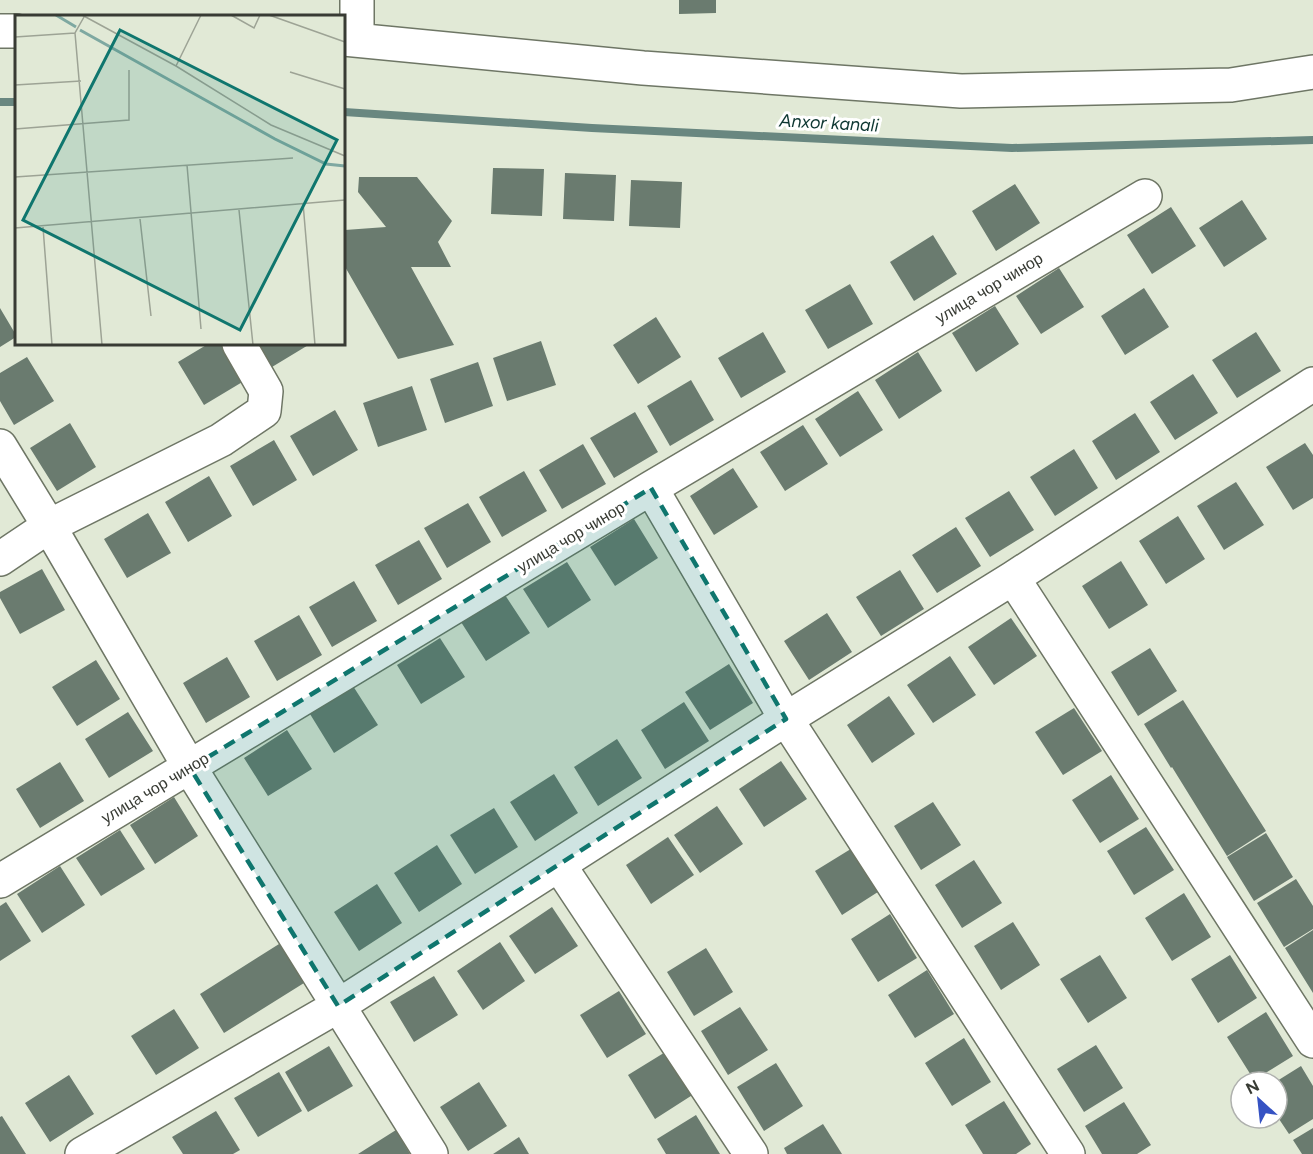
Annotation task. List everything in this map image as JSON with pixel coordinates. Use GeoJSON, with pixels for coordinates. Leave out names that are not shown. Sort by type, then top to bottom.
{"type":"FeatureCollection","features":[{"type":"Feature","properties":{"kind":"street"},"geometry":{"type":"LineString","coordinates":[[357,0],[350,39],[643,68],[961,91],[1231,85],[1313,72]]}},
{"type":"Feature","properties":{"kind":"street","name":"улица чор чинор"},"geometry":{"type":"LineString","coordinates":[[0,881],[651,488],[1145,196]]}},
{"type":"Feature","properties":{"kind":"street"},"geometry":{"type":"LineString","coordinates":[[0,559],[49,526],[221,440],[264,411],[266,391],[240,345]]}},
{"type":"Feature","properties":{"kind":"street"},"geometry":{"type":"LineString","coordinates":[[82,1154],[116,1145],[338,1006],[786,719],[1013,579],[1311,389]]}},
{"type":"Feature","properties":{"kind":"street"},"geometry":{"type":"LineString","coordinates":[[0,446],[190,768],[431,1154]]}},
{"type":"Feature","properties":{"kind":"street"},"geometry":{"type":"LineString","coordinates":[[651,488],[786,719],[1068,1154]]}},
{"type":"Feature","properties":{"kind":"street"},"geometry":{"type":"LineString","coordinates":[[1013,579],[1313,1041]]}},
{"type":"Feature","properties":{"kind":"street"},"geometry":{"type":"LineString","coordinates":[[559,865],[752,1154]]}},
{"type":"Feature","properties":{"kind":"highlighted area"},"geometry":{"type":"Polygon","coordinates":[[[651,488],[786,719],[338,1006],[190,768],[651,488]]]}},
{"type":"Feature","properties":{"kind":"building"},"geometry":{"type":"Polygon","coordinates":[[[679,0],[716,0],[716,13],[679,14],[679,0]]]}},
{"type":"Feature","properties":{"kind":"building"},"geometry":{"type":"Polygon","coordinates":[[[493,168],[544,169],[542,216],[491,214],[493,168]]]}},
{"type":"Feature","properties":{"kind":"building"},"geometry":{"type":"Polygon","coordinates":[[[565,173],[616,175],[614,221],[563,219],[565,173]]]}},
{"type":"Feature","properties":{"kind":"building"},"geometry":{"type":"Polygon","coordinates":[[[359,177],[417,177],[452,221],[438,242],[451,267],[411,267],[454,345],[398,359],[345,267],[345,230],[386,227],[358,192],[359,177]]]}},
{"type":"Feature","properties":{"kind":"building"},"geometry":{"type":"Polygon","coordinates":[[[631,180],[682,182],[680,228],[629,226],[631,180]]]}},
{"type":"Feature","properties":{"kind":"building"},"geometry":{"type":"Polygon","coordinates":[[[1015,184],[1040,223],[996,251],[972,211],[1015,184]]]}},
{"type":"Feature","properties":{"kind":"building"},"geometry":{"type":"Polygon","coordinates":[[[1242,200],[1267,239],[1224,267],[1199,228],[1242,200]]]}},
{"type":"Feature","properties":{"kind":"building"},"geometry":{"type":"Polygon","coordinates":[[[1171,207],[1196,246],[1152,274],[1127,235],[1171,207]]]}},
{"type":"Feature","properties":{"kind":"building"},"geometry":{"type":"Polygon","coordinates":[[[933,235],[957,274],[914,301],[890,262],[933,235]]]}},
{"type":"Feature","properties":{"kind":"building"},"geometry":{"type":"Polygon","coordinates":[[[1059,268],[1084,307],[1041,334],[1016,296],[1059,268]]]}},
{"type":"Feature","properties":{"kind":"building"},"geometry":{"type":"Polygon","coordinates":[[[850,284],[873,324],[828,349],[805,310],[850,284]]]}},
{"type":"Feature","properties":{"kind":"building"},"geometry":{"type":"Polygon","coordinates":[[[1144,288],[1169,327],[1125,355],[1101,316],[1144,288]]]}},
{"type":"Feature","properties":{"kind":"building"},"geometry":{"type":"Polygon","coordinates":[[[995,306],[1019,344],[976,372],[952,333],[995,306]]]}},
{"type":"Feature","properties":{"kind":"building"},"geometry":{"type":"Polygon","coordinates":[[[0,308],[15,333],[15,338],[0,347],[0,308]]]}},
{"type":"Feature","properties":{"kind":"building"},"geometry":{"type":"Polygon","coordinates":[[[656,317],[681,357],[638,384],[613,345],[656,317]]]}},
{"type":"Feature","properties":{"kind":"building"},"geometry":{"type":"Polygon","coordinates":[[[763,332],[786,372],[741,398],[718,358],[763,332]]]}},
{"type":"Feature","properties":{"kind":"building"},"geometry":{"type":"Polygon","coordinates":[[[1256,332],[1281,371],[1237,398],[1212,360],[1256,332]]]}},
{"type":"Feature","properties":{"kind":"building"},"geometry":{"type":"Polygon","coordinates":[[[541,341],[556,385],[507,401],[493,358],[541,341]]]}},
{"type":"Feature","properties":{"kind":"building"},"geometry":{"type":"Polygon","coordinates":[[[206,345],[222,345],[244,381],[204,405],[178,362],[206,345]]]}},
{"type":"Feature","properties":{"kind":"building"},"geometry":{"type":"Polygon","coordinates":[[[259,345],[308,345],[272,367],[259,345]]]}},
{"type":"Feature","properties":{"kind":"building"},"geometry":{"type":"Polygon","coordinates":[[[918,352],[942,391],[899,419],[875,380],[918,352]]]}},
{"type":"Feature","properties":{"kind":"building"},"geometry":{"type":"Polygon","coordinates":[[[27,357],[54,401],[14,425],[0,401],[0,373],[27,357]]]}},
{"type":"Feature","properties":{"kind":"building"},"geometry":{"type":"Polygon","coordinates":[[[478,362],[493,406],[445,423],[430,379],[478,362]]]}},
{"type":"Feature","properties":{"kind":"building"},"geometry":{"type":"Polygon","coordinates":[[[1193,374],[1218,413],[1175,440],[1150,402],[1193,374]]]}},
{"type":"Feature","properties":{"kind":"building"},"geometry":{"type":"Polygon","coordinates":[[[691,380],[714,420],[670,446],[647,406],[691,380]]]}},
{"type":"Feature","properties":{"kind":"building"},"geometry":{"type":"Polygon","coordinates":[[[412,386],[427,430],[378,447],[363,403],[412,386]]]}},
{"type":"Feature","properties":{"kind":"building"},"geometry":{"type":"Polygon","coordinates":[[[858,391],[883,430],[840,457],[815,419],[858,391]]]}},
{"type":"Feature","properties":{"kind":"building"},"geometry":{"type":"Polygon","coordinates":[[[335,410],[358,450],[313,476],[290,436],[335,410]]]}},
{"type":"Feature","properties":{"kind":"building"},"geometry":{"type":"Polygon","coordinates":[[[635,412],[658,452],[614,478],[590,438],[635,412]]]}},
{"type":"Feature","properties":{"kind":"building"},"geometry":{"type":"Polygon","coordinates":[[[1135,413],[1160,452],[1116,480],[1092,441],[1135,413]]]}},
{"type":"Feature","properties":{"kind":"building"},"geometry":{"type":"Polygon","coordinates":[[[70,423],[96,467],[57,491],[30,448],[70,423]]]}},
{"type":"Feature","properties":{"kind":"building"},"geometry":{"type":"Polygon","coordinates":[[[803,425],[828,464],[785,491],[760,452],[803,425]]]}},
{"type":"Feature","properties":{"kind":"building"},"geometry":{"type":"Polygon","coordinates":[[[274,440],[297,480],[253,506],[230,466],[274,440]]]}},
{"type":"Feature","properties":{"kind":"building"},"geometry":{"type":"Polygon","coordinates":[[[1305,443],[1313,455],[1313,498],[1293,510],[1266,467],[1305,443]]]}},
{"type":"Feature","properties":{"kind":"building"},"geometry":{"type":"Polygon","coordinates":[[[583,444],[606,484],[562,509],[539,470],[583,444]]]}},
{"type":"Feature","properties":{"kind":"building"},"geometry":{"type":"Polygon","coordinates":[[[1074,449],[1098,488],[1055,516],[1030,477],[1074,449]]]}},
{"type":"Feature","properties":{"kind":"building"},"geometry":{"type":"Polygon","coordinates":[[[733,468],[758,507],[714,535],[690,496],[733,468]]]}},
{"type":"Feature","properties":{"kind":"building"},"geometry":{"type":"Polygon","coordinates":[[[524,471],[547,511],[502,537],[479,497],[524,471]]]}},
{"type":"Feature","properties":{"kind":"building"},"geometry":{"type":"Polygon","coordinates":[[[209,476],[232,516],[188,542],[165,502],[209,476]]]}},
{"type":"Feature","properties":{"kind":"building"},"geometry":{"type":"Polygon","coordinates":[[[1236,482],[1264,525],[1224,550],[1197,506],[1236,482]]]}},
{"type":"Feature","properties":{"kind":"building"},"geometry":{"type":"Polygon","coordinates":[[[1009,491],[1034,530],[990,557],[965,518],[1009,491]]]}},
{"type":"Feature","properties":{"kind":"building"},"geometry":{"type":"Polygon","coordinates":[[[468,503],[491,542],[447,568],[424,528],[468,503]]]}},
{"type":"Feature","properties":{"kind":"building"},"geometry":{"type":"Polygon","coordinates":[[[148,513],[171,553],[127,578],[104,539],[148,513]]]}},
{"type":"Feature","properties":{"kind":"building"},"geometry":{"type":"Polygon","coordinates":[[[1178,516],[1205,559],[1166,584],[1139,541],[1178,516]]]}},
{"type":"Feature","properties":{"kind":"building"},"geometry":{"type":"Polygon","coordinates":[[[634,519],[658,558],[615,586],[590,547],[634,519]]]}},
{"type":"Feature","properties":{"kind":"building"},"geometry":{"type":"Polygon","coordinates":[[[956,527],[981,566],[937,593],[912,555],[956,527]]]}},
{"type":"Feature","properties":{"kind":"building"},"geometry":{"type":"Polygon","coordinates":[[[419,540],[442,579],[398,605],[375,565],[419,540]]]}},
{"type":"Feature","properties":{"kind":"building"},"geometry":{"type":"Polygon","coordinates":[[[1121,561],[1148,605],[1109,629],[1082,586],[1121,561]]]}},
{"type":"Feature","properties":{"kind":"building"},"geometry":{"type":"Polygon","coordinates":[[[567,562],[591,600],[548,628],[523,589],[567,562]]]}},
{"type":"Feature","properties":{"kind":"building"},"geometry":{"type":"Polygon","coordinates":[[[42,569],[65,610],[20,634],[0,598],[0,592],[42,569]]]}},
{"type":"Feature","properties":{"kind":"building"},"geometry":{"type":"Polygon","coordinates":[[[900,570],[924,609],[881,636],[856,597],[900,570]]]}},
{"type":"Feature","properties":{"kind":"building"},"geometry":{"type":"Polygon","coordinates":[[[354,581],[377,621],[332,647],[309,607],[354,581]]]}},
{"type":"Feature","properties":{"kind":"building"},"geometry":{"type":"Polygon","coordinates":[[[505,595],[530,633],[486,661],[461,622],[505,595]]]}},
{"type":"Feature","properties":{"kind":"building"},"geometry":{"type":"Polygon","coordinates":[[[827,613],[852,652],[809,680],[784,641],[827,613]]]}},
{"type":"Feature","properties":{"kind":"building"},"geometry":{"type":"Polygon","coordinates":[[[299,615],[322,655],[277,681],[254,641],[299,615]]]}},
{"type":"Feature","properties":{"kind":"building"},"geometry":{"type":"Polygon","coordinates":[[[1011,618],[1037,656],[994,685],[968,647],[1011,618]]]}},
{"type":"Feature","properties":{"kind":"building"},"geometry":{"type":"Polygon","coordinates":[[[440,638],[465,677],[421,704],[397,665],[440,638]]]}},
{"type":"Feature","properties":{"kind":"building"},"geometry":{"type":"Polygon","coordinates":[[[1150,648],[1177,691],[1138,716],[1111,672],[1150,648]]]}},
{"type":"Feature","properties":{"kind":"building"},"geometry":{"type":"Polygon","coordinates":[[[950,656],[976,695],[933,723],[907,685],[950,656]]]}},
{"type":"Feature","properties":{"kind":"building"},"geometry":{"type":"Polygon","coordinates":[[[227,657],[250,697],[206,723],[183,683],[227,657]]]}},
{"type":"Feature","properties":{"kind":"building"},"geometry":{"type":"Polygon","coordinates":[[[96,660],[120,699],[77,726],[52,687],[96,660]]]}},
{"type":"Feature","properties":{"kind":"building"},"geometry":{"type":"Polygon","coordinates":[[[729,664],[753,703],[710,730],[685,692],[729,664]]]}},
{"type":"Feature","properties":{"kind":"building"},"geometry":{"type":"Polygon","coordinates":[[[353,686],[378,725],[334,753],[310,714],[353,686]]]}},
{"type":"Feature","properties":{"kind":"building"},"geometry":{"type":"Polygon","coordinates":[[[889,696],[915,734],[872,763],[847,725],[889,696]]]}},
{"type":"Feature","properties":{"kind":"building"},"geometry":{"type":"Polygon","coordinates":[[[1183,700],[1266,831],[1227,856],[1144,724],[1183,700]]]}},
{"type":"Feature","properties":{"kind":"building"},"geometry":{"type":"Polygon","coordinates":[[[684,702],[709,741],[665,769],[641,730],[684,702]]]}},
{"type":"Feature","properties":{"kind":"building"},"geometry":{"type":"Polygon","coordinates":[[[1074,708],[1102,751],[1063,775],[1035,732],[1074,708]]]}},
{"type":"Feature","properties":{"kind":"building"},"geometry":{"type":"Polygon","coordinates":[[[128,712],[153,751],[109,778],[85,739],[128,712]]]}},
{"type":"Feature","properties":{"kind":"building"},"geometry":{"type":"Polygon","coordinates":[[[287,730],[312,769],[268,796],[244,758],[287,730]]]}},
{"type":"Feature","properties":{"kind":"building"},"geometry":{"type":"Polygon","coordinates":[[[617,739],[642,778],[598,806],[574,767],[617,739]]]}},
{"type":"Feature","properties":{"kind":"building"},"geometry":{"type":"Polygon","coordinates":[[[781,761],[807,799],[764,827],[739,789],[781,761]]]}},
{"type":"Feature","properties":{"kind":"building"},"geometry":{"type":"Polygon","coordinates":[[[60,762],[84,801],[40,828],[16,789],[60,762]]]}},
{"type":"Feature","properties":{"kind":"building"},"geometry":{"type":"Polygon","coordinates":[[[554,774],[578,813],[535,841],[510,802],[554,774]]]}},
{"type":"Feature","properties":{"kind":"building"},"geometry":{"type":"Polygon","coordinates":[[[1111,775],[1139,819],[1100,843],[1072,800],[1111,775]]]}},
{"type":"Feature","properties":{"kind":"building"},"geometry":{"type":"Polygon","coordinates":[[[174,797],[198,836],[155,864],[130,825],[174,797]]]}},
{"type":"Feature","properties":{"kind":"building"},"geometry":{"type":"Polygon","coordinates":[[[933,802],[961,845],[921,870],[894,826],[933,802]]]}},
{"type":"Feature","properties":{"kind":"building"},"geometry":{"type":"Polygon","coordinates":[[[717,806],[743,844],[700,873],[674,835],[717,806]]]}},
{"type":"Feature","properties":{"kind":"building"},"geometry":{"type":"Polygon","coordinates":[[[494,808],[518,847],[475,874],[450,835],[494,808]]]}},
{"type":"Feature","properties":{"kind":"building"},"geometry":{"type":"Polygon","coordinates":[[[1146,827],[1174,870],[1134,895],[1107,851],[1146,827]]]}},
{"type":"Feature","properties":{"kind":"building"},"geometry":{"type":"Polygon","coordinates":[[[120,830],[145,869],[101,896],[76,858],[120,830]]]}},
{"type":"Feature","properties":{"kind":"building"},"geometry":{"type":"Polygon","coordinates":[[[1266,833],[1293,877],[1254,901],[1227,857],[1266,833]]]}},
{"type":"Feature","properties":{"kind":"building"},"geometry":{"type":"Polygon","coordinates":[[[668,837],[694,875],[651,904],[626,865],[668,837]]]}},
{"type":"Feature","properties":{"kind":"building"},"geometry":{"type":"Polygon","coordinates":[[[437,845],[462,884],[419,912],[394,873],[437,845]]]}},
{"type":"Feature","properties":{"kind":"building"},"geometry":{"type":"Polygon","coordinates":[[[854,847],[881,890],[842,915],[815,871],[854,847]]]}},
{"type":"Feature","properties":{"kind":"building"},"geometry":{"type":"Polygon","coordinates":[[[974,860],[1002,903],[962,928],[935,885],[974,860]]]}},
{"type":"Feature","properties":{"kind":"building"},"geometry":{"type":"Polygon","coordinates":[[[60,866],[85,905],[42,933],[17,894],[60,866]]]}},
{"type":"Feature","properties":{"kind":"building"},"geometry":{"type":"Polygon","coordinates":[[[1296,879],[1313,906],[1313,929],[1284,947],[1257,903],[1296,879]]]}},
{"type":"Feature","properties":{"kind":"building"},"geometry":{"type":"Polygon","coordinates":[[[377,884],[402,923],[359,951],[334,912],[377,884]]]}},
{"type":"Feature","properties":{"kind":"building"},"geometry":{"type":"Polygon","coordinates":[[[1184,893],[1211,937],[1172,961],[1145,918],[1184,893]]]}},
{"type":"Feature","properties":{"kind":"building"},"geometry":{"type":"Polygon","coordinates":[[[6,902],[31,941],[0,961],[0,906],[6,902]]]}},
{"type":"Feature","properties":{"kind":"building"},"geometry":{"type":"Polygon","coordinates":[[[552,907],[578,946],[535,974],[509,936],[552,907]]]}},
{"type":"Feature","properties":{"kind":"building"},"geometry":{"type":"Polygon","coordinates":[[[890,914],[917,958],[878,982],[851,939],[890,914]]]}},
{"type":"Feature","properties":{"kind":"building"},"geometry":{"type":"Polygon","coordinates":[[[1013,922],[1040,965],[1001,990],[974,946],[1013,922]]]}},
{"type":"Feature","properties":{"kind":"building"},"geometry":{"type":"Polygon","coordinates":[[[1313,930],[1313,993],[1285,948],[1313,930]]]}},
{"type":"Feature","properties":{"kind":"building"},"geometry":{"type":"Polygon","coordinates":[[[287,939],[312,978],[224,1033],[200,994],[287,939]]]}},
{"type":"Feature","properties":{"kind":"building"},"geometry":{"type":"Polygon","coordinates":[[[500,942],[525,981],[483,1010],[457,971],[500,942]]]}},
{"type":"Feature","properties":{"kind":"building"},"geometry":{"type":"Polygon","coordinates":[[[706,948],[733,992],[694,1016],[667,972],[706,948]]]}},
{"type":"Feature","properties":{"kind":"building"},"geometry":{"type":"Polygon","coordinates":[[[1100,955],[1127,998],[1088,1023],[1060,979],[1100,955]]]}},
{"type":"Feature","properties":{"kind":"building"},"geometry":{"type":"Polygon","coordinates":[[[1230,955],[1257,998],[1218,1023],[1191,979],[1230,955]]]}},
{"type":"Feature","properties":{"kind":"building"},"geometry":{"type":"Polygon","coordinates":[[[927,970],[954,1014],[915,1038],[888,995],[927,970]]]}},
{"type":"Feature","properties":{"kind":"building"},"geometry":{"type":"Polygon","coordinates":[[[434,976],[458,1015],[414,1042],[390,1002],[434,976]]]}},
{"type":"Feature","properties":{"kind":"building"},"geometry":{"type":"Polygon","coordinates":[[[619,991],[646,1034],[607,1058],[580,1015],[619,991]]]}},
{"type":"Feature","properties":{"kind":"building"},"geometry":{"type":"Polygon","coordinates":[[[740,1007],[768,1050],[728,1075],[701,1031],[740,1007]]]}},
{"type":"Feature","properties":{"kind":"building"},"geometry":{"type":"Polygon","coordinates":[[[174,1009],[199,1048],[156,1075],[131,1036],[174,1009]]]}},
{"type":"Feature","properties":{"kind":"building"},"geometry":{"type":"Polygon","coordinates":[[[1266,1012],[1293,1056],[1270,1070],[1248,1070],[1227,1037],[1266,1012]]]}},
{"type":"Feature","properties":{"kind":"building"},"geometry":{"type":"Polygon","coordinates":[[[964,1038],[991,1082],[952,1106],[925,1063],[964,1038]]]}},
{"type":"Feature","properties":{"kind":"building"},"geometry":{"type":"Polygon","coordinates":[[[1096,1045],[1123,1088],[1084,1112],[1057,1069],[1096,1045]]]}},
{"type":"Feature","properties":{"kind":"building"},"geometry":{"type":"Polygon","coordinates":[[[329,1046],[353,1086],[308,1112],[285,1072],[329,1046]]]}},
{"type":"Feature","properties":{"kind":"building"},"geometry":{"type":"Polygon","coordinates":[[[667,1051],[694,1094],[655,1119],[628,1075],[667,1051]]]}},
{"type":"Feature","properties":{"kind":"building"},"geometry":{"type":"Polygon","coordinates":[[[776,1063],[803,1106],[764,1131],[737,1087],[776,1063]]]}},
{"type":"Feature","properties":{"kind":"building"},"geometry":{"type":"Polygon","coordinates":[[[1301,1066],[1313,1086],[1313,1119],[1289,1134],[1286,1130],[1289,1130],[1289,1074],[1301,1066]]]}},
{"type":"Feature","properties":{"kind":"building"},"geometry":{"type":"Polygon","coordinates":[[[279,1072],[302,1111],[258,1137],[234,1098],[279,1072]]]}},
{"type":"Feature","properties":{"kind":"building"},"geometry":{"type":"Polygon","coordinates":[[[69,1075],[94,1114],[50,1142],[25,1103],[69,1075]]]}},
{"type":"Feature","properties":{"kind":"building"},"geometry":{"type":"Polygon","coordinates":[[[479,1082],[507,1126],[468,1151],[440,1107],[479,1082]]]}},
{"type":"Feature","properties":{"kind":"building"},"geometry":{"type":"Polygon","coordinates":[[[1004,1101],[1031,1144],[1016,1154],[983,1154],[965,1125],[1004,1101]]]}},
{"type":"Feature","properties":{"kind":"building"},"geometry":{"type":"Polygon","coordinates":[[[1124,1102],[1151,1145],[1137,1154],[1102,1154],[1085,1126],[1124,1102]]]}},
{"type":"Feature","properties":{"kind":"building"},"geometry":{"type":"Polygon","coordinates":[[[216,1111],[240,1150],[233,1154],[183,1154],[172,1137],[216,1111]]]}},
{"type":"Feature","properties":{"kind":"building"},"geometry":{"type":"Polygon","coordinates":[[[696,1115],[720,1154],[666,1154],[657,1139],[696,1115]]]}},
{"type":"Feature","properties":{"kind":"building"},"geometry":{"type":"Polygon","coordinates":[[[2,1116],[26,1154],[0,1154],[0,1117],[2,1116]]]}},
{"type":"Feature","properties":{"kind":"building"},"geometry":{"type":"Polygon","coordinates":[[[823,1124],[842,1154],[787,1154],[784,1148],[823,1124]]]}},
{"type":"Feature","properties":{"kind":"building"},"geometry":{"type":"Polygon","coordinates":[[[1313,1128],[1313,1154],[1302,1154],[1293,1140],[1313,1128]]]}},
{"type":"Feature","properties":{"kind":"building"},"geometry":{"type":"Polygon","coordinates":[[[396,1130],[410,1154],[358,1154],[396,1130]]]}},
{"type":"Feature","properties":{"kind":"building"},"geometry":{"type":"Polygon","coordinates":[[[519,1137],[529,1154],[493,1154],[519,1137]]]}},
{"type":"Feature","properties":{"kind":"waterway","name":"Anxor kanali"},"geometry":{"type":"LineString","coordinates":[[0,102],[15,102]]}},
{"type":"Feature","properties":{"kind":"waterway","name":"Anxor kanali"},"geometry":{"type":"LineString","coordinates":[[345,112],[592,128],[1012,148],[1313,140]]}}]}
